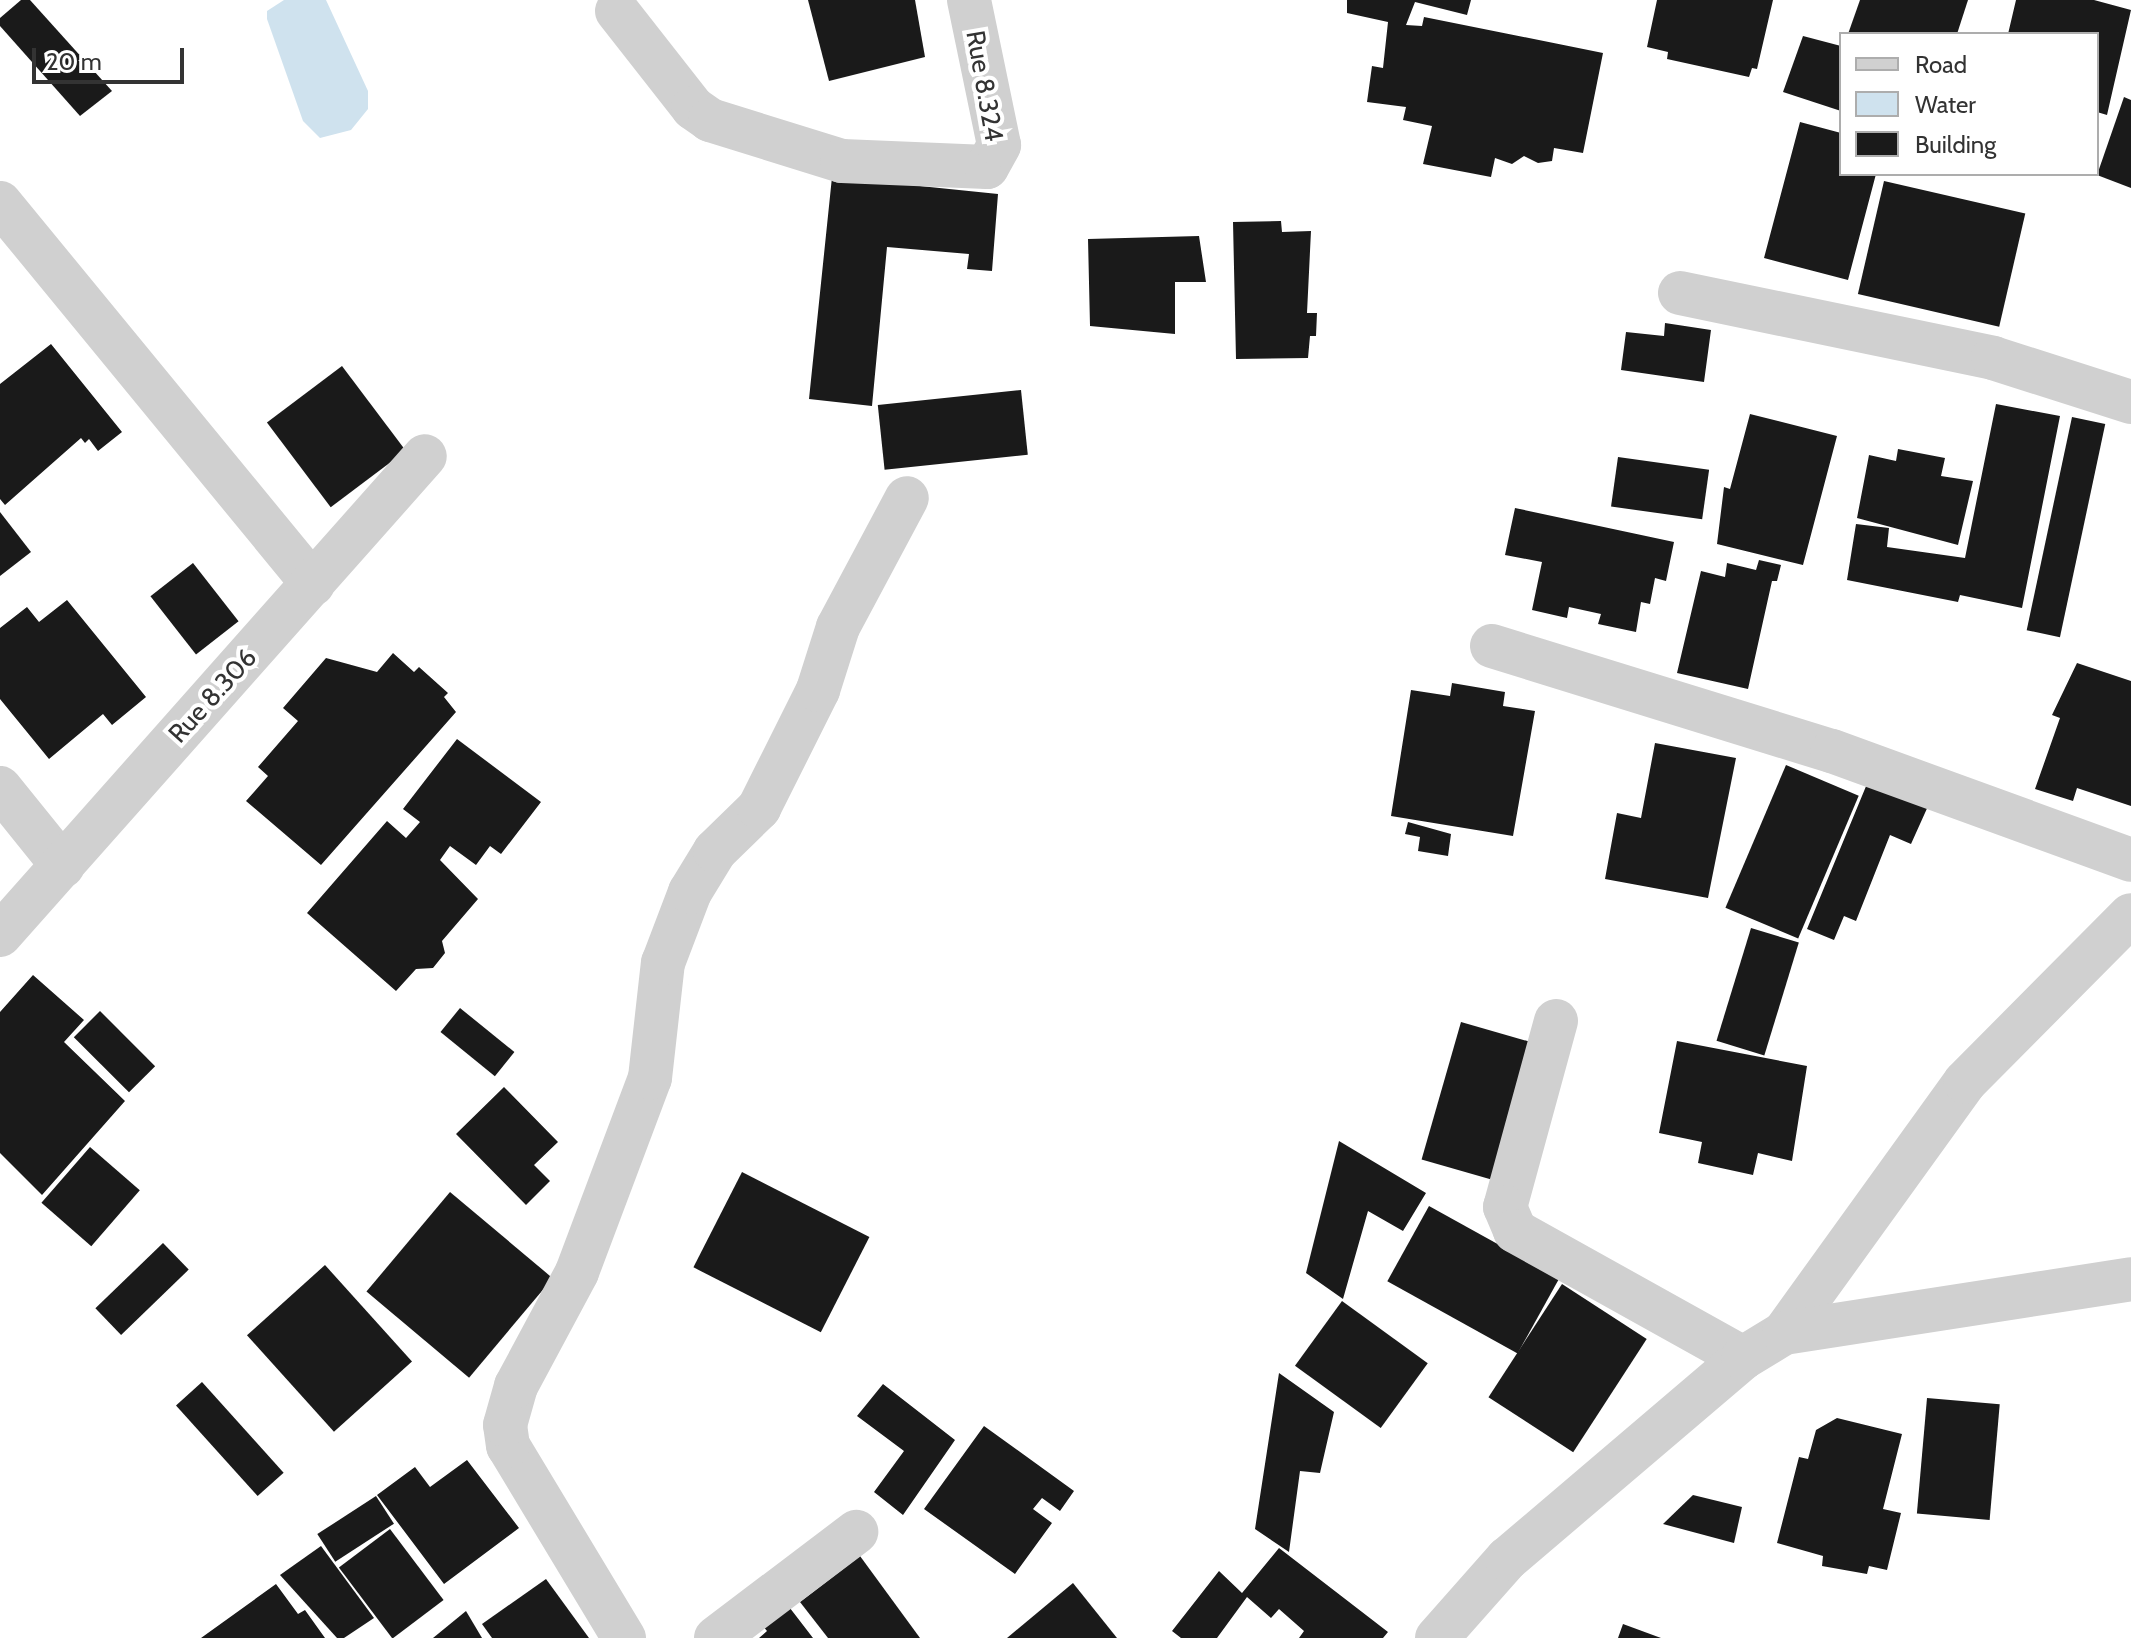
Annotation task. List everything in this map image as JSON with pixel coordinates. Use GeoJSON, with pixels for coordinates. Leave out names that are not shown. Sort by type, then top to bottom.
{"type":"FeatureCollection","features":[{"type":"Feature","properties":{"kind":"street","name":"Rue 8.324"},"geometry":{"type":"LineString","coordinates":[[617,11],[693,108],[710,120],[842,161],[987,167],[995,160],[999,145],[969,0]]}},
{"type":"Feature","properties":{"kind":"street"},"geometry":{"type":"LineString","coordinates":[[0,203],[313,584]]}},
{"type":"Feature","properties":{"kind":"street"},"geometry":{"type":"LineString","coordinates":[[1680,293],[1993,358],[2131,402]]}},
{"type":"Feature","properties":{"kind":"street","name":"Rue 8.306"},"geometry":{"type":"LineString","coordinates":[[0,935],[425,456]]}},
{"type":"Feature","properties":{"kind":"street"},"geometry":{"type":"LineString","coordinates":[[624,1638],[508,1446],[505,1425],[516,1386],[577,1272],[650,1078],[663,963],[690,892],[715,851],[759,808],[818,690],[838,627],[907,498]]}},
{"type":"Feature","properties":{"kind":"street"},"geometry":{"type":"LineString","coordinates":[[1492,646],[1832,751],[2131,860]]}},
{"type":"Feature","properties":{"kind":"street"},"geometry":{"type":"LineString","coordinates":[[0,788],[63,866]]}},
{"type":"Feature","properties":{"kind":"street"},"geometry":{"type":"LineString","coordinates":[[1784,1333],[1965,1082],[2131,915]]}},
{"type":"Feature","properties":{"kind":"street"},"geometry":{"type":"LineString","coordinates":[[1556,1021],[1505,1207],[1515,1231],[1743,1358]]}},
{"type":"Feature","properties":{"kind":"street"},"geometry":{"type":"LineString","coordinates":[[1437,1638],[1507,1559],[1743,1358],[1784,1333],[2131,1279]]}},
{"type":"Feature","properties":{"kind":"street"},"geometry":{"type":"LineString","coordinates":[[716,1638],[856,1532]]}},
{"type":"Feature","properties":{"kind":"water"},"geometry":{"type":"Polygon","coordinates":[[[284,0],[326,0],[368,91],[368,109],[351,130],[320,138],[303,121],[267,19],[267,11],[284,0]]]}},
{"type":"Feature","properties":{"kind":"building"},"geometry":{"type":"Polygon","coordinates":[[[21,0],[30,0],[112,91],[80,116],[0,26],[0,18],[21,0]]]}},
{"type":"Feature","properties":{"kind":"building"},"geometry":{"type":"Polygon","coordinates":[[[808,0],[915,0],[925,57],[829,81],[808,0]]]}},
{"type":"Feature","properties":{"kind":"building"},"geometry":{"type":"Polygon","coordinates":[[[1347,0],[1471,0],[1467,15],[1415,2],[1406,25],[1422,26],[1424,17],[1603,53],[1583,153],[1554,148],[1552,161],[1538,163],[1524,156],[1512,164],[1495,158],[1491,177],[1423,164],[1432,126],[1403,120],[1406,107],[1367,102],[1372,66],[1383,68],[1388,22],[1347,13],[1347,0]]]}},
{"type":"Feature","properties":{"kind":"building"},"geometry":{"type":"Polygon","coordinates":[[[1657,0],[1773,0],[1757,69],[1752,68],[1749,77],[1667,59],[1668,52],[1647,47],[1657,0]]]}},
{"type":"Feature","properties":{"kind":"building"},"geometry":{"type":"Polygon","coordinates":[[[1860,0],[1968,0],[1958,32],[1849,32],[1860,0]]]}},
{"type":"Feature","properties":{"kind":"building"},"geometry":{"type":"Polygon","coordinates":[[[2016,0],[2094,0],[2131,10],[2107,115],[2099,113],[2099,32],[2008,32],[2016,0]]]}},
{"type":"Feature","properties":{"kind":"building"},"geometry":{"type":"Polygon","coordinates":[[[1803,36],[1839,45],[1839,110],[1783,92],[1803,36]]]}},
{"type":"Feature","properties":{"kind":"building"},"geometry":{"type":"Polygon","coordinates":[[[2124,97],[2131,100],[2131,188],[2099,176],[2124,97]]]}},
{"type":"Feature","properties":{"kind":"building"},"geometry":{"type":"Polygon","coordinates":[[[1800,122],[1839,132],[1839,176],[1875,176],[1848,280],[1764,258],[1800,122]]]}},
{"type":"Feature","properties":{"kind":"building"},"geometry":{"type":"Polygon","coordinates":[[[832,177],[998,194],[992,271],[967,269],[969,254],[887,247],[872,406],[809,399],[832,177]]]}},
{"type":"Feature","properties":{"kind":"building"},"geometry":{"type":"Polygon","coordinates":[[[1884,181],[2025,214],[1999,327],[1858,294],[1884,181]]]}},
{"type":"Feature","properties":{"kind":"building"},"geometry":{"type":"Polygon","coordinates":[[[1281,221],[1282,232],[1311,231],[1307,313],[1317,313],[1316,336],[1310,336],[1308,358],[1236,359],[1233,222],[1281,221]]]}},
{"type":"Feature","properties":{"kind":"building"},"geometry":{"type":"Polygon","coordinates":[[[1199,236],[1206,282],[1175,282],[1175,334],[1090,326],[1088,239],[1199,236]]]}},
{"type":"Feature","properties":{"kind":"building"},"geometry":{"type":"Polygon","coordinates":[[[1665,323],[1711,330],[1704,382],[1621,370],[1626,332],[1664,336],[1665,323]]]}},
{"type":"Feature","properties":{"kind":"building"},"geometry":{"type":"Polygon","coordinates":[[[51,344],[122,432],[98,451],[89,439],[85,443],[81,438],[5,505],[0,499],[0,384],[51,344]]]}},
{"type":"Feature","properties":{"kind":"building"},"geometry":{"type":"Polygon","coordinates":[[[342,366],[406,451],[331,507],[267,423],[342,366]]]}},
{"type":"Feature","properties":{"kind":"building"},"geometry":{"type":"Polygon","coordinates":[[[1021,390],[1028,455],[885,470],[878,405],[1021,390]]]}},
{"type":"Feature","properties":{"kind":"building"},"geometry":{"type":"Polygon","coordinates":[[[1996,404],[2060,416],[2022,608],[1960,595],[1958,602],[1847,580],[1856,524],[1889,528],[1887,547],[1965,558],[1996,404]]]}},
{"type":"Feature","properties":{"kind":"building"},"geometry":{"type":"Polygon","coordinates":[[[1750,414],[1837,436],[1803,565],[1717,544],[1724,487],[1730,489],[1750,414]]]}},
{"type":"Feature","properties":{"kind":"building"},"geometry":{"type":"Polygon","coordinates":[[[2072,417],[2105,424],[2060,637],[2027,630],[2072,417]]]}},
{"type":"Feature","properties":{"kind":"building"},"geometry":{"type":"Polygon","coordinates":[[[1898,449],[1945,458],[1941,476],[1973,481],[1958,545],[1857,518],[1869,455],[1896,461],[1898,449]]]}},
{"type":"Feature","properties":{"kind":"building"},"geometry":{"type":"Polygon","coordinates":[[[1618,457],[1709,470],[1702,519],[1611,507],[1618,457]]]}},
{"type":"Feature","properties":{"kind":"building"},"geometry":{"type":"Polygon","coordinates":[[[1515,508],[1674,542],[1666,581],[1655,578],[1650,604],[1641,602],[1636,632],[1598,624],[1601,614],[1569,607],[1567,618],[1532,610],[1542,562],[1505,555],[1515,508]]]}},
{"type":"Feature","properties":{"kind":"building"},"geometry":{"type":"Polygon","coordinates":[[[0,512],[31,552],[0,576],[0,512]]]}},
{"type":"Feature","properties":{"kind":"building"},"geometry":{"type":"Polygon","coordinates":[[[1759,560],[1781,565],[1777,581],[1772,581],[1748,689],[1677,673],[1701,571],[1725,577],[1727,563],[1756,570],[1759,560]]]}},
{"type":"Feature","properties":{"kind":"building"},"geometry":{"type":"Polygon","coordinates":[[[193,563],[239,621],[196,655],[150,596],[193,563]]]}},
{"type":"Feature","properties":{"kind":"building"},"geometry":{"type":"Polygon","coordinates":[[[67,600],[146,697],[112,725],[103,714],[49,759],[0,699],[0,628],[27,607],[39,622],[67,600]]]}},
{"type":"Feature","properties":{"kind":"building"},"geometry":{"type":"Polygon","coordinates":[[[393,653],[414,672],[419,667],[448,693],[444,697],[456,712],[321,865],[246,801],[268,776],[258,767],[298,721],[283,708],[326,658],[377,672],[393,653]]]}},
{"type":"Feature","properties":{"kind":"building"},"geometry":{"type":"Polygon","coordinates":[[[2077,663],[2131,681],[2131,806],[2077,788],[2073,801],[2035,789],[2060,718],[2052,715],[2077,663]]]}},
{"type":"Feature","properties":{"kind":"building"},"geometry":{"type":"Polygon","coordinates":[[[1452,683],[1505,692],[1503,706],[1535,711],[1513,836],[1391,816],[1411,690],[1450,696],[1452,683]]]}},
{"type":"Feature","properties":{"kind":"building"},"geometry":{"type":"Polygon","coordinates":[[[457,739],[541,802],[501,854],[490,846],[476,865],[450,846],[440,860],[478,899],[442,941],[445,953],[433,968],[416,969],[396,991],[307,913],[387,821],[406,838],[420,822],[403,809],[457,739]]]}},
{"type":"Feature","properties":{"kind":"building"},"geometry":{"type":"Polygon","coordinates":[[[1655,743],[1736,758],[1708,898],[1605,879],[1617,813],[1641,818],[1655,743]]]}},
{"type":"Feature","properties":{"kind":"building"},"geometry":{"type":"Polygon","coordinates":[[[1786,765],[1859,796],[1798,939],[1725,908],[1786,765]]]}},
{"type":"Feature","properties":{"kind":"building"},"geometry":{"type":"Polygon","coordinates":[[[1869,779],[1929,804],[1911,844],[1890,835],[1856,921],[1844,916],[1834,940],[1807,929],[1869,779]]]}},
{"type":"Feature","properties":{"kind":"building"},"geometry":{"type":"Polygon","coordinates":[[[1408,822],[1451,834],[1448,856],[1418,851],[1420,837],[1405,834],[1408,822]]]}},
{"type":"Feature","properties":{"kind":"building"},"geometry":{"type":"Polygon","coordinates":[[[1751,928],[1799,943],[1764,1055],[1717,1041],[1751,928]]]}},
{"type":"Feature","properties":{"kind":"building"},"geometry":{"type":"Polygon","coordinates":[[[33,975],[84,1020],[64,1042],[125,1101],[42,1195],[0,1153],[0,1012],[33,975]]]}},
{"type":"Feature","properties":{"kind":"building"},"geometry":{"type":"Polygon","coordinates":[[[460,1008],[514,1052],[495,1076],[440,1032],[460,1008]]]}},
{"type":"Feature","properties":{"kind":"building"},"geometry":{"type":"Polygon","coordinates":[[[100,1011],[155,1066],[129,1092],[74,1037],[100,1011]]]}},
{"type":"Feature","properties":{"kind":"building"},"geometry":{"type":"Polygon","coordinates":[[[1461,1022],[1536,1043],[1497,1181],[1422,1159],[1461,1022]]]}},
{"type":"Feature","properties":{"kind":"building"},"geometry":{"type":"Polygon","coordinates":[[[1677,1041],[1807,1066],[1792,1161],[1758,1153],[1753,1175],[1698,1163],[1702,1142],[1659,1133],[1677,1041]]]}},
{"type":"Feature","properties":{"kind":"building"},"geometry":{"type":"Polygon","coordinates":[[[504,1087],[558,1142],[534,1165],[550,1181],[526,1205],[456,1134],[504,1087]]]}},
{"type":"Feature","properties":{"kind":"building"},"geometry":{"type":"Polygon","coordinates":[[[1339,1141],[1426,1193],[1403,1231],[1368,1211],[1343,1299],[1306,1273],[1339,1141]]]}},
{"type":"Feature","properties":{"kind":"building"},"geometry":{"type":"Polygon","coordinates":[[[90,1147],[140,1190],[91,1246],[41,1203],[90,1147]]]}},
{"type":"Feature","properties":{"kind":"building"},"geometry":{"type":"Polygon","coordinates":[[[742,1172],[869,1237],[821,1332],[693,1267],[742,1172]]]}},
{"type":"Feature","properties":{"kind":"building"},"geometry":{"type":"Polygon","coordinates":[[[450,1192],[553,1278],[469,1378],[366,1292],[450,1192]]]}},
{"type":"Feature","properties":{"kind":"building"},"geometry":{"type":"Polygon","coordinates":[[[1429,1206],[1559,1278],[1518,1353],[1387,1281],[1429,1206]]]}},
{"type":"Feature","properties":{"kind":"building"},"geometry":{"type":"Polygon","coordinates":[[[163,1243],[189,1270],[121,1335],[95,1308],[163,1243]]]}},
{"type":"Feature","properties":{"kind":"building"},"geometry":{"type":"Polygon","coordinates":[[[325,1265],[412,1362],[334,1432],[247,1335],[325,1265]]]}},
{"type":"Feature","properties":{"kind":"building"},"geometry":{"type":"Polygon","coordinates":[[[1562,1284],[1647,1339],[1573,1452],[1488,1397],[1562,1284]]]}},
{"type":"Feature","properties":{"kind":"building"},"geometry":{"type":"Polygon","coordinates":[[[1342,1301],[1428,1363],[1381,1428],[1295,1366],[1342,1301]]]}},
{"type":"Feature","properties":{"kind":"building"},"geometry":{"type":"Polygon","coordinates":[[[1279,1373],[1334,1412],[1320,1473],[1300,1471],[1289,1552],[1255,1529],[1279,1373]]]}},
{"type":"Feature","properties":{"kind":"building"},"geometry":{"type":"Polygon","coordinates":[[[202,1382],[284,1473],[258,1496],[176,1405],[202,1382]]]}},
{"type":"Feature","properties":{"kind":"building"},"geometry":{"type":"Polygon","coordinates":[[[883,1384],[955,1440],[903,1515],[874,1492],[904,1451],[857,1416],[883,1384]]]}},
{"type":"Feature","properties":{"kind":"building"},"geometry":{"type":"Polygon","coordinates":[[[1927,1398],[2000,1404],[1990,1520],[1917,1514],[1927,1398]]]}},
{"type":"Feature","properties":{"kind":"building"},"geometry":{"type":"Polygon","coordinates":[[[1837,1418],[1902,1434],[1883,1509],[1901,1513],[1887,1570],[1869,1566],[1867,1574],[1822,1566],[1823,1556],[1777,1543],[1799,1457],[1808,1459],[1816,1430],[1837,1418]]]}},
{"type":"Feature","properties":{"kind":"building"},"geometry":{"type":"Polygon","coordinates":[[[984,1426],[1074,1491],[1060,1511],[1042,1498],[1033,1509],[1052,1523],[1015,1574],[924,1509],[984,1426]]]}},
{"type":"Feature","properties":{"kind":"building"},"geometry":{"type":"Polygon","coordinates":[[[467,1460],[519,1528],[444,1584],[377,1495],[415,1467],[430,1487],[467,1460]]]}},
{"type":"Feature","properties":{"kind":"building"},"geometry":{"type":"Polygon","coordinates":[[[1693,1495],[1742,1507],[1734,1543],[1663,1524],[1693,1495]]]}},
{"type":"Feature","properties":{"kind":"building"},"geometry":{"type":"Polygon","coordinates":[[[376,1496],[394,1524],[335,1562],[317,1534],[376,1496]]]}},
{"type":"Feature","properties":{"kind":"building"},"geometry":{"type":"Polygon","coordinates":[[[390,1529],[444,1600],[392,1638],[339,1568],[390,1529]]]}},
{"type":"Feature","properties":{"kind":"building"},"geometry":{"type":"Polygon","coordinates":[[[321,1546],[374,1618],[344,1638],[337,1638],[280,1575],[321,1546]]]}},
{"type":"Feature","properties":{"kind":"building"},"geometry":{"type":"Polygon","coordinates":[[[1279,1548],[1388,1632],[1383,1638],[1299,1638],[1304,1631],[1279,1609],[1271,1618],[1247,1597],[1217,1638],[1181,1638],[1172,1631],[1219,1571],[1242,1593],[1279,1548]]]}},
{"type":"Feature","properties":{"kind":"building"},"geometry":{"type":"Polygon","coordinates":[[[860,1556],[920,1638],[828,1638],[800,1602],[860,1556]]]}},
{"type":"Feature","properties":{"kind":"building"},"geometry":{"type":"Polygon","coordinates":[[[546,1579],[589,1638],[492,1638],[482,1624],[546,1579]]]}},
{"type":"Feature","properties":{"kind":"building"},"geometry":{"type":"Polygon","coordinates":[[[1073,1583],[1117,1638],[1007,1638],[1073,1583]]]}},
{"type":"Feature","properties":{"kind":"building"},"geometry":{"type":"Polygon","coordinates":[[[276,1584],[298,1614],[305,1610],[325,1638],[201,1638],[276,1584]]]}},
{"type":"Feature","properties":{"kind":"building"},"geometry":{"type":"Polygon","coordinates":[[[783,1599],[813,1638],[759,1638],[767,1631],[756,1618],[783,1599]]]}},
{"type":"Feature","properties":{"kind":"building"},"geometry":{"type":"Polygon","coordinates":[[[466,1611],[482,1638],[433,1638],[466,1611]]]}},
{"type":"Feature","properties":{"kind":"building"},"geometry":{"type":"Polygon","coordinates":[[[1623,1624],[1661,1638],[1618,1638],[1623,1624]]]}}]}
